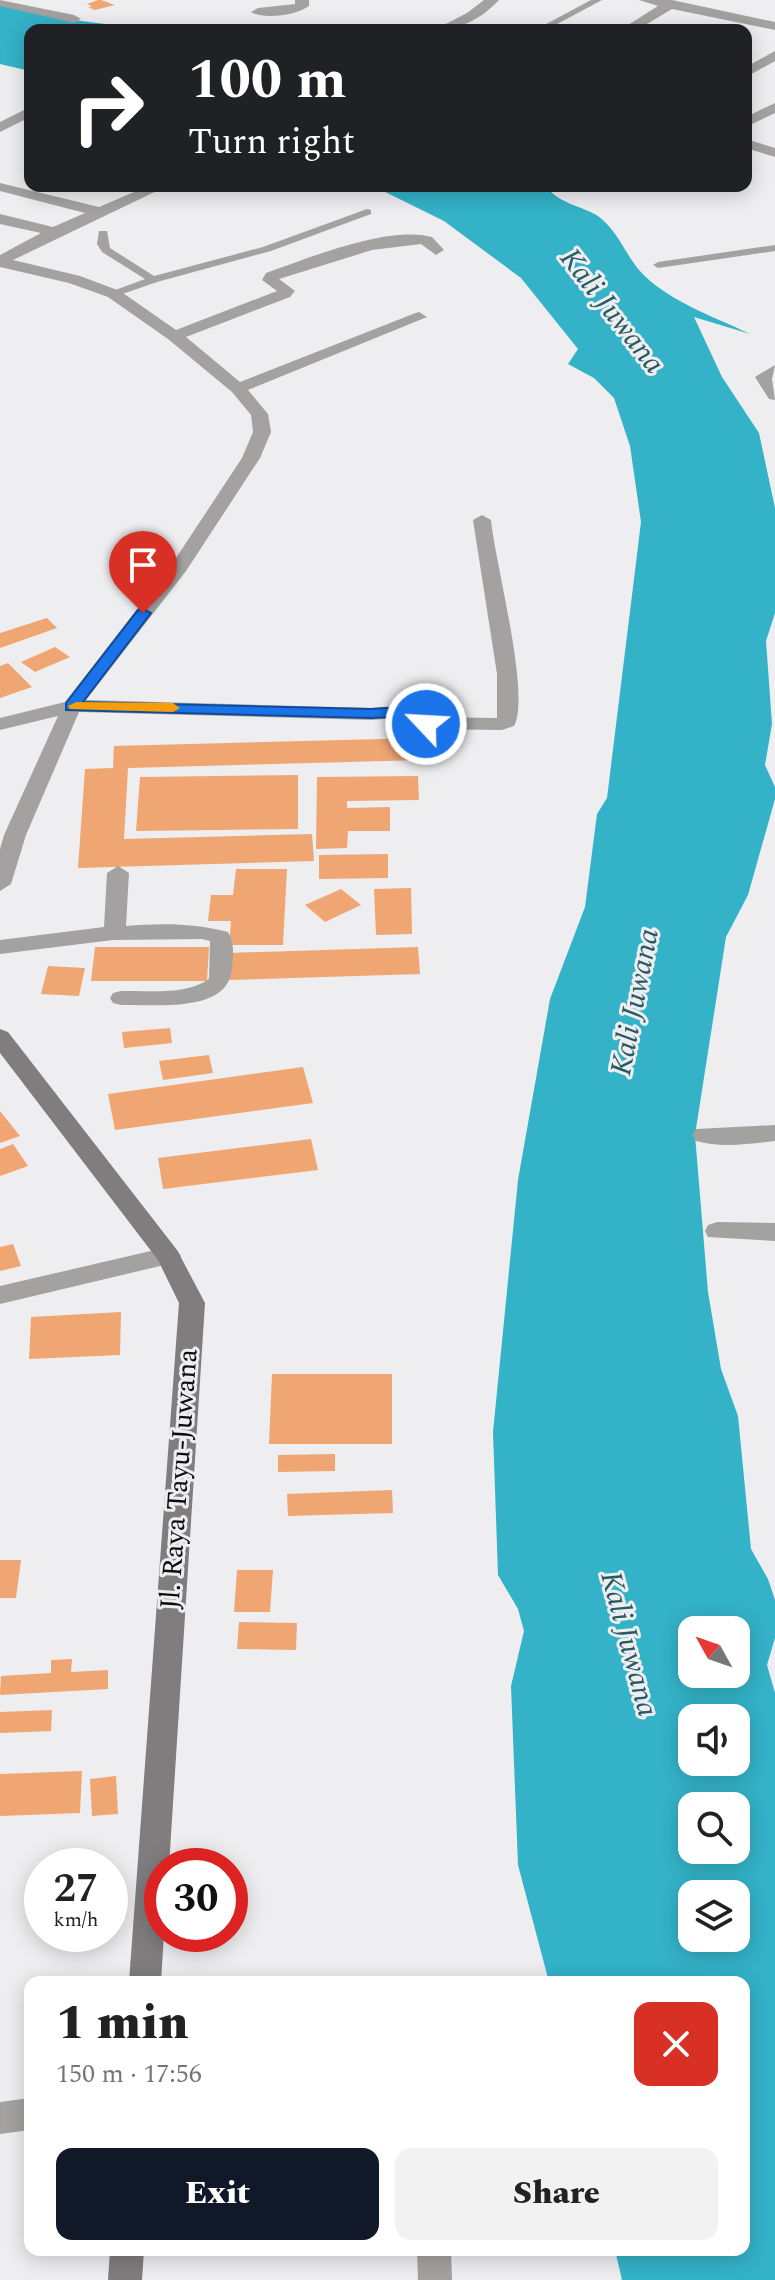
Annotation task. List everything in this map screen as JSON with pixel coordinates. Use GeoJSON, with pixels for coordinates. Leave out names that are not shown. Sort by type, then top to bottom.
{"type":"FeatureCollection","features":[{"type":"Feature","properties":{"kind":"main road","name":"Jl. Raya Tayu-Juwana"},"geometry":{"type":"LineString","coordinates":[[0,1037],[168,1256],[192,1303],[145,1976]]}},
{"type":"Feature","properties":{"kind":"main road"},"geometry":{"type":"LineString","coordinates":[[125,2280],[127,2256]]}},
{"type":"Feature","properties":{"kind":"street"},"geometry":{"type":"LineString","coordinates":[[258,12],[298,8],[302,6],[302,0]]}},
{"type":"Feature","properties":{"kind":"street"},"geometry":{"type":"LineString","coordinates":[[454,24],[472,16],[492,0]]}},
{"type":"Feature","properties":{"kind":"street"},"geometry":{"type":"LineString","coordinates":[[646,0],[684,4],[775,26]]}},
{"type":"Feature","properties":{"kind":"street"},"geometry":{"type":"LineString","coordinates":[[0,2],[74,19]]}},
{"type":"Feature","properties":{"kind":"street"},"geometry":{"type":"LineString","coordinates":[[640,24],[684,4]]}},
{"type":"Feature","properties":{"kind":"street"},"geometry":{"type":"LineString","coordinates":[[752,69],[775,55]]}},
{"type":"Feature","properties":{"kind":"street"},"geometry":{"type":"LineString","coordinates":[[752,120],[775,107]]}},
{"type":"Feature","properties":{"kind":"street"},"geometry":{"type":"LineString","coordinates":[[0,128],[24,114]]}},
{"type":"Feature","properties":{"kind":"street"},"geometry":{"type":"LineString","coordinates":[[752,145],[775,153]]}},
{"type":"Feature","properties":{"kind":"street"},"geometry":{"type":"LineString","coordinates":[[0,187],[99,212]]}},
{"type":"Feature","properties":{"kind":"street"},"geometry":{"type":"LineString","coordinates":[[0,262],[55,232],[146,192]]}},
{"type":"Feature","properties":{"kind":"street"},"geometry":{"type":"LineString","coordinates":[[0,219],[55,232]]}},
{"type":"Feature","properties":{"kind":"street"},"geometry":{"type":"LineString","coordinates":[[174,336],[284,294],[287,291],[270,280],[272,276],[368,247],[417,238],[429,241],[436,250]]}},
{"type":"Feature","properties":{"kind":"street"},"geometry":{"type":"LineString","coordinates":[[0,262],[74,279],[114,294],[174,336],[238,388],[259,414],[262,432],[251,458],[179,567],[72,706],[15,835],[0,884]]}},
{"type":"Feature","properties":{"kind":"street"},"geometry":{"type":"LineString","coordinates":[[238,388],[273,377],[419,317]]}},
{"type":"Feature","properties":{"kind":"street"},"geometry":{"type":"LineString","coordinates":[[775,370],[763,377],[775,395]]}},
{"type":"Feature","properties":{"kind":"street"},"geometry":{"type":"LineString","coordinates":[[0,724],[72,706],[371,714],[414,711],[419,713],[419,723],[507,722],[509,684],[492,603],[482,520]]}},
{"type":"Feature","properties":{"kind":"street"},"geometry":{"type":"LineString","coordinates":[[115,934],[118,873]]}},
{"type":"Feature","properties":{"kind":"street"},"geometry":{"type":"LineString","coordinates":[[0,947],[115,934],[204,932],[220,937],[223,947],[220,982],[212,989],[198,993],[121,998]]}},
{"type":"Feature","properties":{"kind":"street"},"geometry":{"type":"LineString","coordinates":[[704,1135],[737,1137],[775,1133]]}},
{"type":"Feature","properties":{"kind":"street"},"geometry":{"type":"LineString","coordinates":[[717,1231],[775,1232]]}},
{"type":"Feature","properties":{"kind":"street"},"geometry":{"type":"LineString","coordinates":[[0,1295],[168,1256]]}},
{"type":"Feature","properties":{"kind":"street"},"geometry":{"type":"LineString","coordinates":[[0,2118],[24,2115]]}},
{"type":"Feature","properties":{"kind":"street"},"geometry":{"type":"LineString","coordinates":[[434,2256],[435,2280]]}},
{"type":"Feature","properties":{"kind":"lane"},"geometry":{"type":"LineString","coordinates":[[551,24],[598,0]]}},
{"type":"Feature","properties":{"kind":"lane"},"geometry":{"type":"LineString","coordinates":[[114,294],[153,280],[232,261],[367,212]]}},
{"type":"Feature","properties":{"kind":"lane"},"geometry":{"type":"LineString","coordinates":[[103,233],[102,244],[106,250],[153,280]]}},
{"type":"Feature","properties":{"kind":"lane"},"geometry":{"type":"LineString","coordinates":[[658,265],[775,248]]}},
{"type":"Feature","properties":{"kind":"water"},"geometry":{"type":"Polygon","coordinates":[[[0,5],[106,24],[24,24],[24,70],[0,64],[0,5]]]}},
{"type":"Feature","properties":{"kind":"water","name":"Kali Juwana"},"geometry":{"type":"Polygon","coordinates":[[[385,192],[551,192],[605,222],[639,270],[663,291],[750,334],[694,317],[722,377],[759,433],[775,508],[775,613],[766,641],[772,724],[765,765],[775,787],[775,799],[748,895],[726,937],[695,1135],[708,1292],[721,1369],[738,1416],[751,1549],[768,1579],[775,1600],[775,1638],[767,1665],[775,1693],[775,2280],[622,2280],[616,2256],[750,2256],[750,1976],[547,1976],[518,1865],[511,1686],[524,1631],[518,1609],[498,1575],[493,1432],[518,1180],[550,999],[585,907],[597,814],[607,798],[641,522],[630,446],[614,398],[594,378],[568,364],[578,349],[521,278],[444,221],[385,192]]]}},
{"type":"Feature","properties":{"kind":"building"},"geometry":{"type":"Polygon","coordinates":[[[98,0],[115,5],[95,10],[88,7],[92,6],[87,4],[98,0]]]}},
{"type":"Feature","properties":{"kind":"building"},"geometry":{"type":"Polygon","coordinates":[[[47,618],[57,628],[0,648],[0,633],[47,618]]]}},
{"type":"Feature","properties":{"kind":"building"},"geometry":{"type":"Polygon","coordinates":[[[55,647],[70,657],[35,672],[21,662],[55,647]]]}},
{"type":"Feature","properties":{"kind":"building"},"geometry":{"type":"Polygon","coordinates":[[[8,663],[32,687],[0,698],[0,666],[8,663]]]}},
{"type":"Feature","properties":{"kind":"building"},"geometry":{"type":"Polygon","coordinates":[[[420,738],[422,760],[128,768],[124,839],[312,834],[314,861],[78,868],[85,769],[113,768],[114,746],[420,738]]]}},
{"type":"Feature","properties":{"kind":"building"},"geometry":{"type":"Polygon","coordinates":[[[298,775],[298,829],[136,831],[140,777],[298,775]]]}},
{"type":"Feature","properties":{"kind":"building"},"geometry":{"type":"Polygon","coordinates":[[[418,776],[419,800],[347,801],[347,808],[390,807],[390,831],[348,831],[347,848],[316,849],[317,777],[418,776]]]}},
{"type":"Feature","properties":{"kind":"building"},"geometry":{"type":"Polygon","coordinates":[[[388,854],[388,878],[319,879],[319,855],[388,854]]]}},
{"type":"Feature","properties":{"kind":"building"},"geometry":{"type":"Polygon","coordinates":[[[236,869],[287,869],[283,945],[229,945],[231,921],[208,921],[211,895],[233,895],[236,869]]]}},
{"type":"Feature","properties":{"kind":"building"},"geometry":{"type":"Polygon","coordinates":[[[411,888],[412,934],[376,935],[374,889],[411,888]]]}},
{"type":"Feature","properties":{"kind":"building"},"geometry":{"type":"Polygon","coordinates":[[[341,889],[361,905],[325,922],[305,905],[341,889]]]}},
{"type":"Feature","properties":{"kind":"building"},"geometry":{"type":"Polygon","coordinates":[[[95,947],[209,947],[207,981],[91,981],[95,947]]]}},
{"type":"Feature","properties":{"kind":"building"},"geometry":{"type":"Polygon","coordinates":[[[418,947],[420,974],[228,980],[228,953],[418,947]]]}},
{"type":"Feature","properties":{"kind":"building"},"geometry":{"type":"Polygon","coordinates":[[[48,966],[85,968],[79,996],[41,994],[48,966]]]}},
{"type":"Feature","properties":{"kind":"building"},"geometry":{"type":"Polygon","coordinates":[[[170,1028],[172,1043],[124,1048],[122,1032],[170,1028]]]}},
{"type":"Feature","properties":{"kind":"building"},"geometry":{"type":"Polygon","coordinates":[[[209,1055],[213,1073],[163,1080],[159,1061],[209,1055]]]}},
{"type":"Feature","properties":{"kind":"building"},"geometry":{"type":"Polygon","coordinates":[[[303,1067],[313,1103],[115,1130],[108,1094],[303,1067]]]}},
{"type":"Feature","properties":{"kind":"building"},"geometry":{"type":"Polygon","coordinates":[[[0,1111],[20,1136],[0,1143],[0,1111]]]}},
{"type":"Feature","properties":{"kind":"building"},"geometry":{"type":"Polygon","coordinates":[[[311,1139],[318,1170],[163,1189],[158,1158],[311,1139]]]}},
{"type":"Feature","properties":{"kind":"building"},"geometry":{"type":"Polygon","coordinates":[[[13,1144],[28,1166],[0,1176],[0,1149],[13,1144]]]}},
{"type":"Feature","properties":{"kind":"building"},"geometry":{"type":"Polygon","coordinates":[[[13,1244],[21,1266],[0,1271],[0,1247],[13,1244]]]}},
{"type":"Feature","properties":{"kind":"building"},"geometry":{"type":"Polygon","coordinates":[[[121,1312],[120,1355],[29,1359],[31,1317],[121,1312]]]}},
{"type":"Feature","properties":{"kind":"building"},"geometry":{"type":"Polygon","coordinates":[[[272,1374],[392,1374],[392,1444],[269,1444],[272,1374]]]}},
{"type":"Feature","properties":{"kind":"building"},"geometry":{"type":"Polygon","coordinates":[[[335,1454],[335,1471],[278,1472],[278,1455],[335,1454]]]}},
{"type":"Feature","properties":{"kind":"building"},"geometry":{"type":"Polygon","coordinates":[[[392,1490],[393,1513],[288,1516],[287,1494],[392,1490]]]}},
{"type":"Feature","properties":{"kind":"building"},"geometry":{"type":"Polygon","coordinates":[[[0,1560],[21,1560],[16,1598],[0,1598],[0,1560]]]}},
{"type":"Feature","properties":{"kind":"building"},"geometry":{"type":"Polygon","coordinates":[[[237,1570],[273,1570],[270,1612],[234,1612],[237,1570]]]}},
{"type":"Feature","properties":{"kind":"building"},"geometry":{"type":"Polygon","coordinates":[[[239,1622],[297,1623],[296,1650],[237,1649],[239,1622]]]}},
{"type":"Feature","properties":{"kind":"building"},"geometry":{"type":"Polygon","coordinates":[[[72,1659],[71,1672],[108,1670],[108,1689],[0,1695],[1,1676],[51,1673],[51,1660],[72,1659]]]}},
{"type":"Feature","properties":{"kind":"building"},"geometry":{"type":"Polygon","coordinates":[[[52,1710],[51,1731],[0,1733],[0,1712],[52,1710]]]}},
{"type":"Feature","properties":{"kind":"building"},"geometry":{"type":"Polygon","coordinates":[[[82,1771],[80,1813],[0,1816],[0,1774],[82,1771]]]}},
{"type":"Feature","properties":{"kind":"building"},"geometry":{"type":"Polygon","coordinates":[[[116,1776],[118,1814],[92,1816],[90,1779],[116,1776]]]}},
{"type":"Feature","properties":{"kind":"slow traffic"},"geometry":{"type":"LineString","coordinates":[[76,706],[173,708]]}},
{"type":"Feature","properties":{"kind":"route"},"geometry":{"type":"LineString","coordinates":[[143,613],[72,706],[371,714],[414,711],[419,713],[417,722],[426,724]]}}]}
